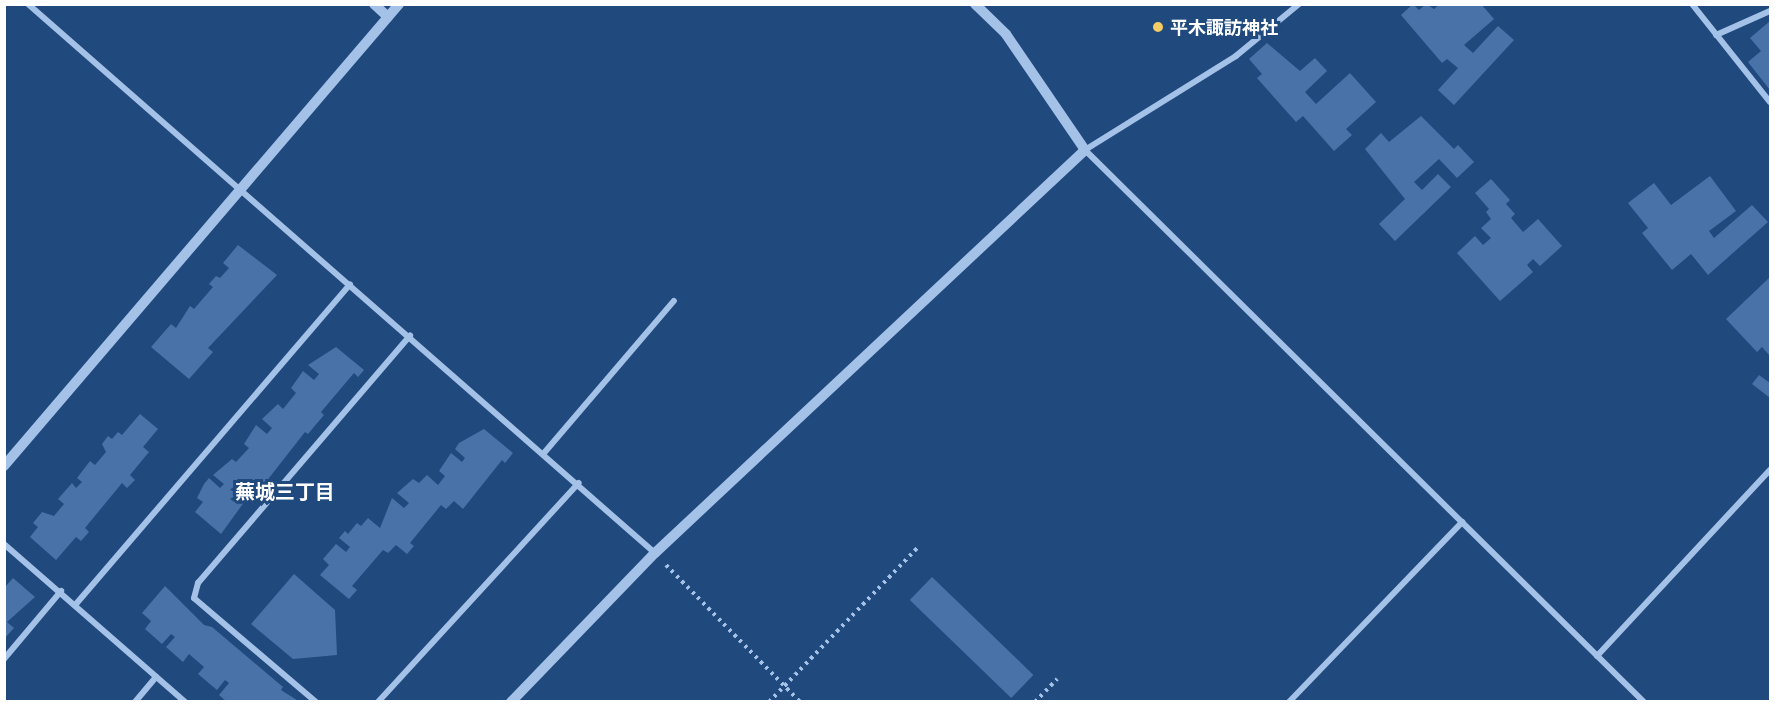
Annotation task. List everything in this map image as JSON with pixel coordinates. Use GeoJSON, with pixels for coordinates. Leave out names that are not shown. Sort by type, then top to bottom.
{"type":"FeatureCollection","features":[{"type":"Feature","properties":{"kind":"street"},"geometry":{"type":"LineString","coordinates":[[28,4],[579,483],[655,553]]}},
{"type":"Feature","properties":{"kind":"street"},"geometry":{"type":"LineString","coordinates":[[374,4],[388,17]]}},
{"type":"Feature","properties":{"kind":"street"},"geometry":{"type":"LineString","coordinates":[[4,466],[243,191],[399,4]]}},
{"type":"Feature","properties":{"kind":"street"},"geometry":{"type":"LineString","coordinates":[[975,4],[1006,34],[1085,150],[1644,702]]}},
{"type":"Feature","properties":{"kind":"street"},"geometry":{"type":"LineString","coordinates":[[511,702],[655,553],[1085,150],[1236,56],[1299,4]]}},
{"type":"Feature","properties":{"kind":"street"},"geometry":{"type":"LineString","coordinates":[[1692,4],[1770,102]]}},
{"type":"Feature","properties":{"kind":"street"},"geometry":{"type":"LineString","coordinates":[[1716,34],[1770,10]]}},
{"type":"Feature","properties":{"kind":"street"},"geometry":{"type":"LineString","coordinates":[[75,604],[350,284]]}},
{"type":"Feature","properties":{"kind":"street"},"geometry":{"type":"LineString","coordinates":[[544,453],[674,301]]}},
{"type":"Feature","properties":{"kind":"street"},"geometry":{"type":"LineString","coordinates":[[316,702],[194,598],[198,583],[410,336]]}},
{"type":"Feature","properties":{"kind":"street"},"geometry":{"type":"LineString","coordinates":[[1597,656],[1770,470]]}},
{"type":"Feature","properties":{"kind":"street"},"geometry":{"type":"LineString","coordinates":[[378,702],[579,483]]}},
{"type":"Feature","properties":{"kind":"street"},"geometry":{"type":"LineString","coordinates":[[1289,702],[1462,522]]}},
{"type":"Feature","properties":{"kind":"street"},"geometry":{"type":"LineString","coordinates":[[4,544],[61,591],[185,702]]}},
{"type":"Feature","properties":{"kind":"street"},"geometry":{"type":"LineString","coordinates":[[4,659],[61,591]]}},
{"type":"Feature","properties":{"kind":"street"},"geometry":{"type":"LineString","coordinates":[[135,702],[156,677]]}},
{"type":"Feature","properties":{"kind":"path"},"geometry":{"type":"LineString","coordinates":[[769,702],[920,546]]}},
{"type":"Feature","properties":{"kind":"path"},"geometry":{"type":"LineString","coordinates":[[655,553],[800,702]]}},
{"type":"Feature","properties":{"kind":"path"},"geometry":{"type":"LineString","coordinates":[[1035,702],[1057,679]]}},
{"type":"Feature","properties":{"kind":"building"},"geometry":{"type":"Polygon","coordinates":[[[1413,4],[1419,10],[1426,4],[1434,9],[1440,4],[1481,4],[1494,19],[1464,45],[1473,53],[1498,26],[1514,40],[1454,105],[1438,90],[1458,68],[1447,59],[1442,63],[1401,15],[1413,4]]]}},
{"type":"Feature","properties":{"kind":"building"},"geometry":{"type":"Polygon","coordinates":[[[1770,21],[1770,90],[1748,62],[1761,51],[1750,38],[1770,21]]]}},
{"type":"Feature","properties":{"kind":"building"},"geometry":{"type":"Polygon","coordinates":[[[1267,43],[1300,71],[1315,58],[1327,71],[1305,92],[1316,104],[1350,73],[1376,102],[1346,129],[1352,135],[1334,151],[1303,116],[1296,122],[1257,78],[1262,74],[1249,59],[1267,43]]]}},
{"type":"Feature","properties":{"kind":"building"},"geometry":{"type":"Polygon","coordinates":[[[1421,116],[1454,149],[1458,145],[1474,162],[1457,178],[1439,159],[1414,182],[1422,190],[1438,174],[1451,187],[1395,241],[1379,224],[1405,199],[1365,149],[1381,133],[1389,142],[1421,116]]]}},
{"type":"Feature","properties":{"kind":"building"},"geometry":{"type":"Polygon","coordinates":[[[1710,176],[1736,211],[1709,231],[1714,238],[1752,205],[1768,222],[1708,275],[1691,254],[1672,270],[1642,233],[1648,228],[1628,203],[1654,183],[1671,205],[1710,176]]]}},
{"type":"Feature","properties":{"kind":"building"},"geometry":{"type":"Polygon","coordinates":[[[1491,179],[1510,200],[1506,204],[1515,214],[1511,218],[1523,232],[1538,219],[1562,246],[1540,266],[1533,259],[1527,265],[1533,272],[1500,301],[1457,253],[1475,236],[1483,245],[1491,238],[1481,228],[1491,219],[1486,212],[1489,209],[1475,193],[1491,179]]]}},
{"type":"Feature","properties":{"kind":"building"},"geometry":{"type":"Polygon","coordinates":[[[238,245],[277,275],[208,348],[213,352],[189,379],[151,347],[171,324],[176,328],[190,306],[194,309],[213,287],[209,284],[216,276],[220,278],[229,268],[223,263],[238,245]]]}},
{"type":"Feature","properties":{"kind":"building"},"geometry":{"type":"Polygon","coordinates":[[[1770,277],[1770,356],[1762,347],[1757,352],[1726,319],[1770,277]]]}},
{"type":"Feature","properties":{"kind":"building"},"geometry":{"type":"Polygon","coordinates":[[[336,347],[364,370],[358,377],[354,373],[321,412],[324,415],[308,434],[305,432],[262,487],[258,483],[221,534],[195,512],[203,502],[197,498],[204,484],[209,478],[220,488],[224,484],[213,475],[232,459],[236,462],[249,448],[244,444],[256,425],[267,434],[272,428],[262,419],[278,404],[283,409],[296,393],[291,388],[303,371],[314,380],[319,374],[308,365],[336,347]]]}},
{"type":"Feature","properties":{"kind":"building"},"geometry":{"type":"Polygon","coordinates":[[[1759,375],[1770,383],[1770,398],[1752,384],[1759,375]]]}},
{"type":"Feature","properties":{"kind":"building"},"geometry":{"type":"Polygon","coordinates":[[[140,414],[158,429],[143,447],[149,452],[130,475],[135,480],[127,488],[122,483],[85,528],[89,532],[81,541],[76,537],[56,560],[30,537],[38,527],[33,523],[42,512],[54,516],[64,504],[58,499],[72,483],[76,488],[82,482],[77,478],[90,461],[95,465],[106,452],[102,444],[108,436],[112,439],[118,432],[122,435],[140,414]]]}},
{"type":"Feature","properties":{"kind":"building"},"geometry":{"type":"Polygon","coordinates":[[[484,429],[513,453],[505,463],[502,460],[463,509],[454,501],[446,509],[441,505],[410,543],[414,546],[407,554],[396,545],[388,553],[383,550],[352,586],[357,590],[349,599],[320,575],[329,565],[323,559],[336,544],[346,552],[350,547],[339,538],[345,531],[348,534],[357,523],[361,526],[368,518],[380,528],[392,498],[404,508],[409,503],[397,493],[413,479],[419,483],[427,475],[438,485],[445,476],[439,471],[451,453],[462,462],[465,458],[455,449],[459,443],[484,429]]]}},
{"type":"Feature","properties":{"kind":"building"},"geometry":{"type":"Polygon","coordinates":[[[294,574],[335,610],[337,655],[293,659],[251,624],[294,574]]]}},
{"type":"Feature","properties":{"kind":"building"},"geometry":{"type":"Polygon","coordinates":[[[932,577],[1033,675],[1011,698],[910,600],[932,577]]]}},
{"type":"Feature","properties":{"kind":"building"},"geometry":{"type":"Polygon","coordinates":[[[13,578],[35,597],[7,622],[14,628],[4,639],[4,588],[13,578]]]}},
{"type":"Feature","properties":{"kind":"building"},"geometry":{"type":"Polygon","coordinates":[[[165,586],[204,625],[212,627],[283,687],[281,690],[300,702],[227,702],[219,695],[229,683],[225,680],[217,690],[198,674],[204,667],[189,654],[183,662],[166,647],[175,637],[171,634],[162,644],[145,629],[151,621],[142,613],[165,586]]]}},
{"type":"Feature","properties":{"kind":"place","name":"平木諏訪神社"},"geometry":{"type":"Point","coordinates":[1158,27]}},
{"type":"Feature","properties":{"kind":"district","name":"蕪城三丁目"},"geometry":{"type":"Point","coordinates":[285,491]}}]}
